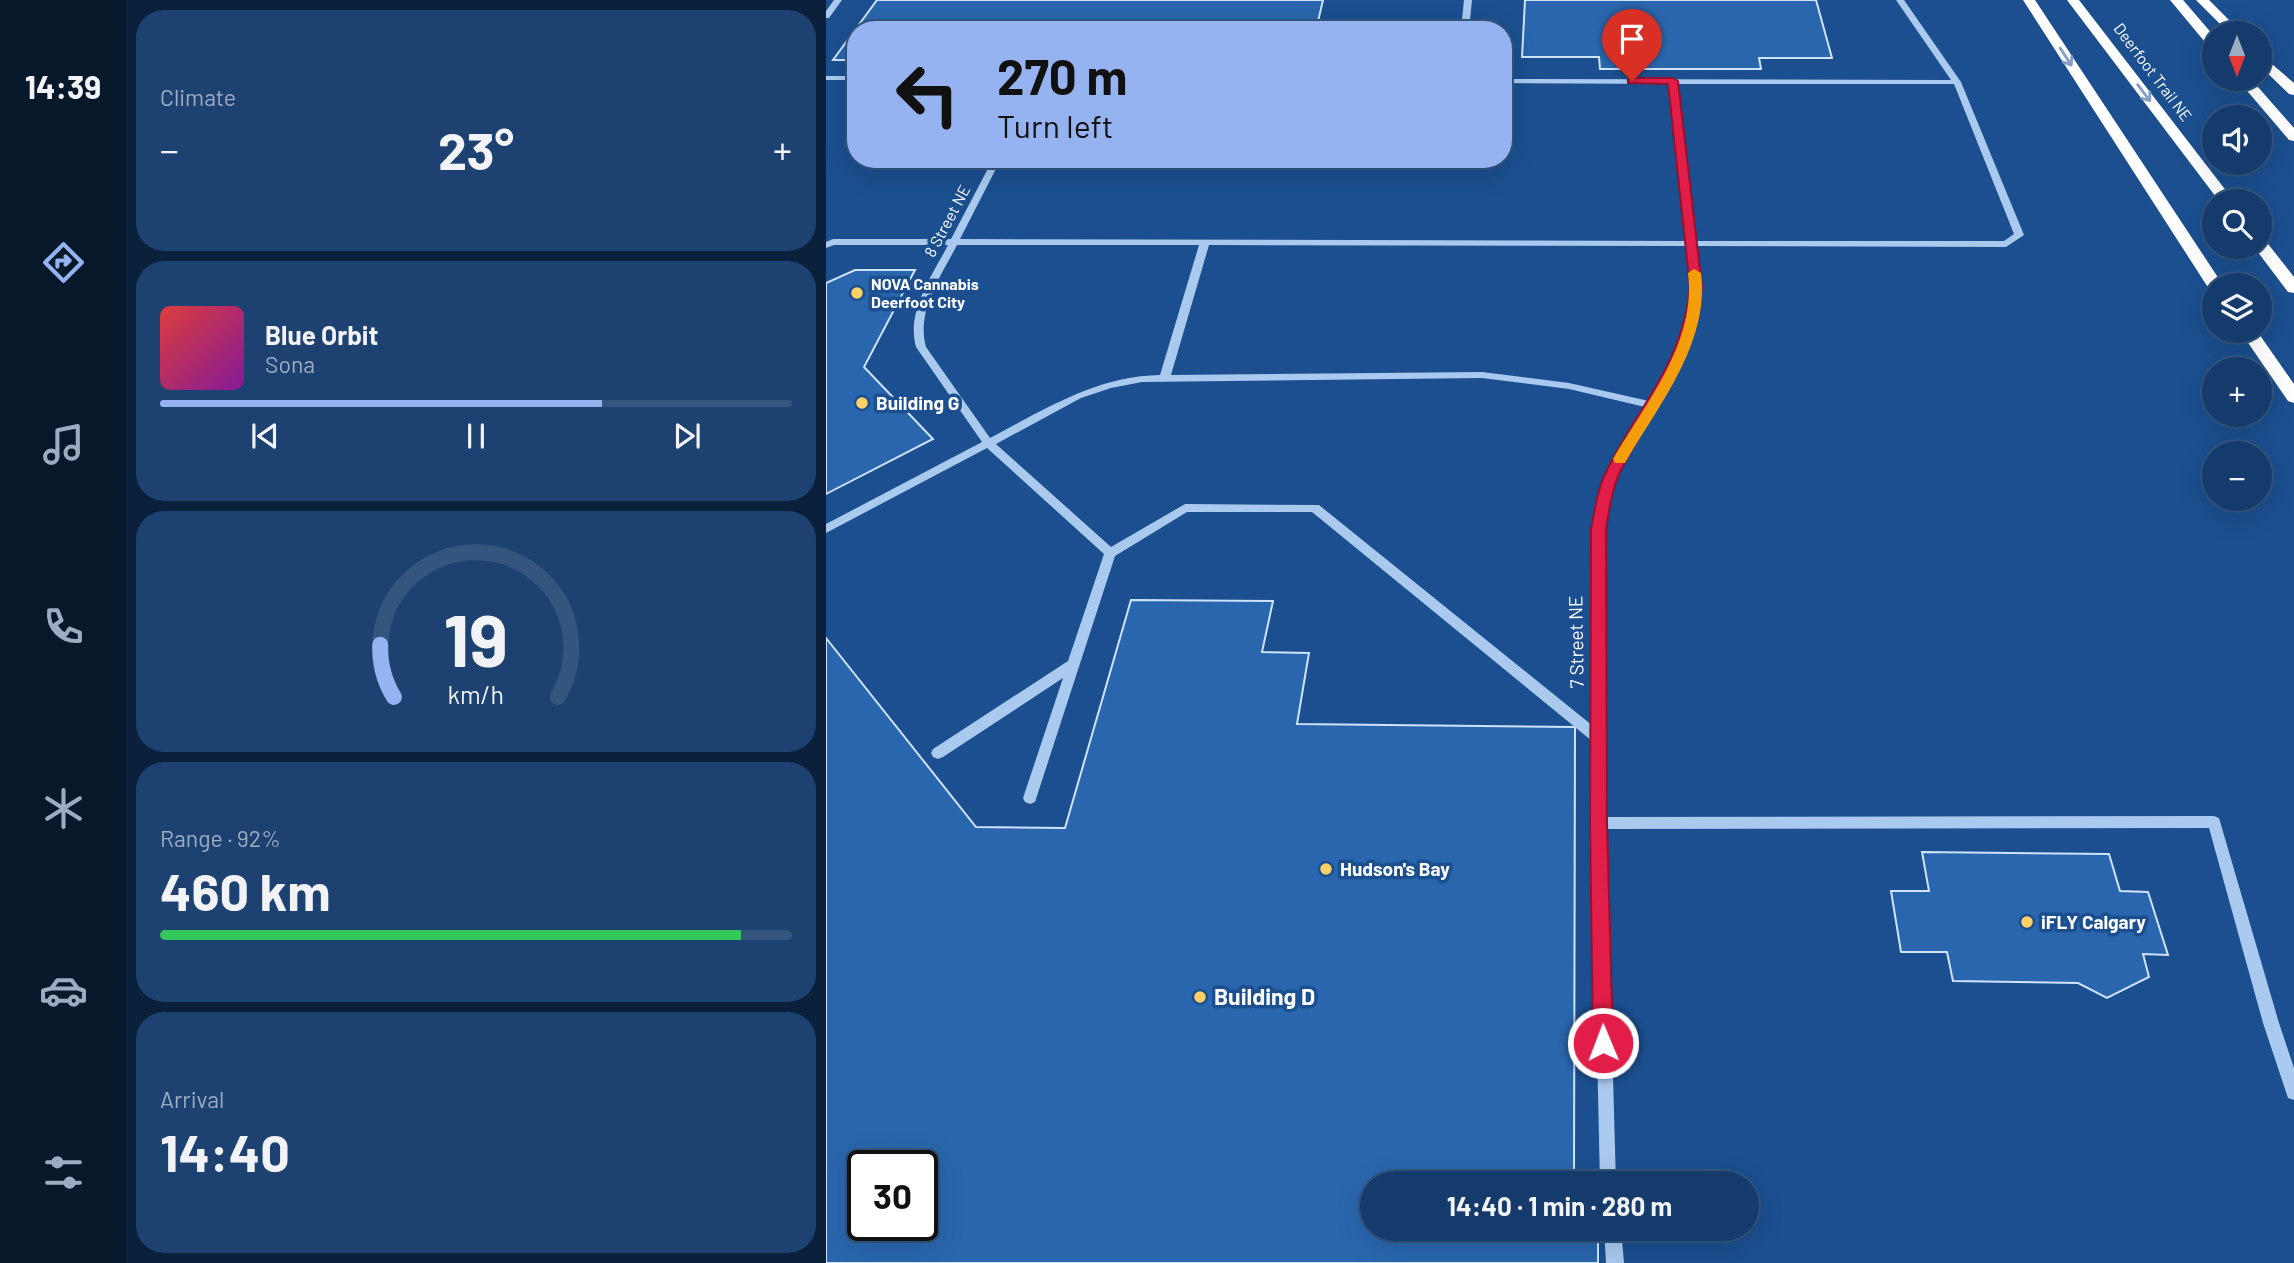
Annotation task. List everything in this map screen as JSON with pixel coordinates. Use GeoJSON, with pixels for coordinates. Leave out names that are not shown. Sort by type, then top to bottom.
{"type":"FeatureCollection","features":[{"type":"Feature","properties":{"kind":"highway"},"geometry":{"type":"LineString","coordinates":[[2029,0],[2208,273]]}},
{"type":"Feature","properties":{"kind":"highway","name":"Deerfoot Trail NE"},"geometry":{"type":"LineString","coordinates":[[2073,0],[2218,189]]}},
{"type":"Feature","properties":{"kind":"highway"},"geometry":{"type":"LineString","coordinates":[[2176,0],[2202,30]]}},
{"type":"Feature","properties":{"kind":"highway"},"geometry":{"type":"LineString","coordinates":[[2202,0],[2224,21]]}},
{"type":"Feature","properties":{"kind":"highway"},"geometry":{"type":"LineString","coordinates":[[2272,70],[2294,91]]}},
{"type":"Feature","properties":{"kind":"highway"},"geometry":{"type":"LineString","coordinates":[[2254,91],[2294,137]]}},
{"type":"Feature","properties":{"kind":"highway"},"geometry":{"type":"LineString","coordinates":[[2271,259],[2294,288]]}},
{"type":"Feature","properties":{"kind":"highway"},"geometry":{"type":"LineString","coordinates":[[2256,343],[2294,397]]}},
{"type":"Feature","properties":{"kind":"street"},"geometry":{"type":"LineString","coordinates":[[826,16],[838,0]]}},
{"type":"Feature","properties":{"kind":"street"},"geometry":{"type":"LineString","coordinates":[[1466,21],[1468,0]]}},
{"type":"Feature","properties":{"kind":"street"},"geometry":{"type":"LineString","coordinates":[[828,243],[2006,244],[2018,235],[1956,82],[1900,0]]}},
{"type":"Feature","properties":{"kind":"street"},"geometry":{"type":"LineString","coordinates":[[826,78],[847,78]]}},
{"type":"Feature","properties":{"kind":"street"},"geometry":{"type":"LineString","coordinates":[[1512,81],[1956,82]]}},
{"type":"Feature","properties":{"kind":"street","name":"7 Street NE"},"geometry":{"type":"LineString","coordinates":[[1608,1171],[1598,823],[1597,576],[1601,518],[1612,473],[1680,355],[1694,314],[1696,287],[1673,81]]}},
{"type":"Feature","properties":{"kind":"street","name":"8 Street NE"},"geometry":{"type":"LineString","coordinates":[[992,168],[923,302],[917,333],[921,347],[988,443],[1110,553]]}},
{"type":"Feature","properties":{"kind":"street"},"geometry":{"type":"LineString","coordinates":[[1166,377],[1205,242]]}},
{"type":"Feature","properties":{"kind":"street"},"geometry":{"type":"LineString","coordinates":[[826,529],[1077,396],[1109,385],[1166,377],[1482,375],[1569,386],[1651,405]]}},
{"type":"Feature","properties":{"kind":"street"},"geometry":{"type":"LineString","coordinates":[[1030,798],[1110,553],[1185,508],[1315,508],[1598,738]]}},
{"type":"Feature","properties":{"kind":"street"},"geometry":{"type":"LineString","coordinates":[[938,753],[1074,664]]}},
{"type":"Feature","properties":{"kind":"street"},"geometry":{"type":"LineString","coordinates":[[1598,823],[2214,822],[2271,1023],[2294,1092]]}},
{"type":"Feature","properties":{"kind":"street"},"geometry":{"type":"LineString","coordinates":[[1613,1241],[1615,1263]]}},
{"type":"Feature","properties":{"kind":"building"},"geometry":{"type":"Polygon","coordinates":[[[877,0],[1323,0],[1318,21],[862,21],[877,0]]]}},
{"type":"Feature","properties":{"kind":"building"},"geometry":{"type":"Polygon","coordinates":[[[1525,0],[1816,0],[1832,58],[1759,58],[1761,69],[1600,69],[1599,57],[1522,57],[1525,0]]]}},
{"type":"Feature","properties":{"kind":"building"},"geometry":{"type":"Polygon","coordinates":[[[847,41],[847,60],[833,60],[847,41]]]}},
{"type":"Feature","properties":{"kind":"building","name":"Building G"},"geometry":{"type":"Polygon","coordinates":[[[855,270],[915,270],[864,367],[933,439],[826,494],[826,283],[855,270]]]}},
{"type":"Feature","properties":{"kind":"building","name":"Building D"},"geometry":{"type":"Polygon","coordinates":[[[1131,600],[1273,601],[1262,652],[1309,653],[1297,724],[1575,727],[1574,1171],[1360,1171],[1360,1241],[1598,1241],[1598,1263],[826,1263],[826,638],[976,827],[1065,828],[1131,600]]]}},
{"type":"Feature","properties":{"kind":"building","name":"iFLY Calgary"},"geometry":{"type":"Polygon","coordinates":[[[1922,852],[2109,854],[2120,891],[2148,892],[2168,955],[2143,954],[2149,977],[2107,998],[2078,983],[1953,981],[1947,952],[1901,952],[1891,891],[1929,891],[1922,852]]]}},
{"type":"Feature","properties":{"kind":"slow traffic"},"geometry":{"type":"LineString","coordinates":[[1620,459],[1686,343],[1694,314],[1694,273]]}},
{"type":"Feature","properties":{"kind":"place","name":"NOVA Cannabis Deerfoot City"},"geometry":{"type":"Point","coordinates":[857,293]}},
{"type":"Feature","properties":{"kind":"place","name":"Building G"},"geometry":{"type":"Point","coordinates":[862,403]}},
{"type":"Feature","properties":{"kind":"place","name":"Hudson's Bay"},"geometry":{"type":"Point","coordinates":[1326,869]}},
{"type":"Feature","properties":{"kind":"place","name":"iFLY Calgary"},"geometry":{"type":"Point","coordinates":[2027,922]}},
{"type":"Feature","properties":{"kind":"place","name":"Building D"},"geometry":{"type":"Point","coordinates":[1200,997]}},
{"type":"Feature","properties":{"kind":"route"},"geometry":{"type":"LineString","coordinates":[[1603,1043],[1598,823],[1599,529],[1604,496],[1612,473],[1686,343],[1694,314],[1696,287],[1673,81],[1632,81]]}}]}
